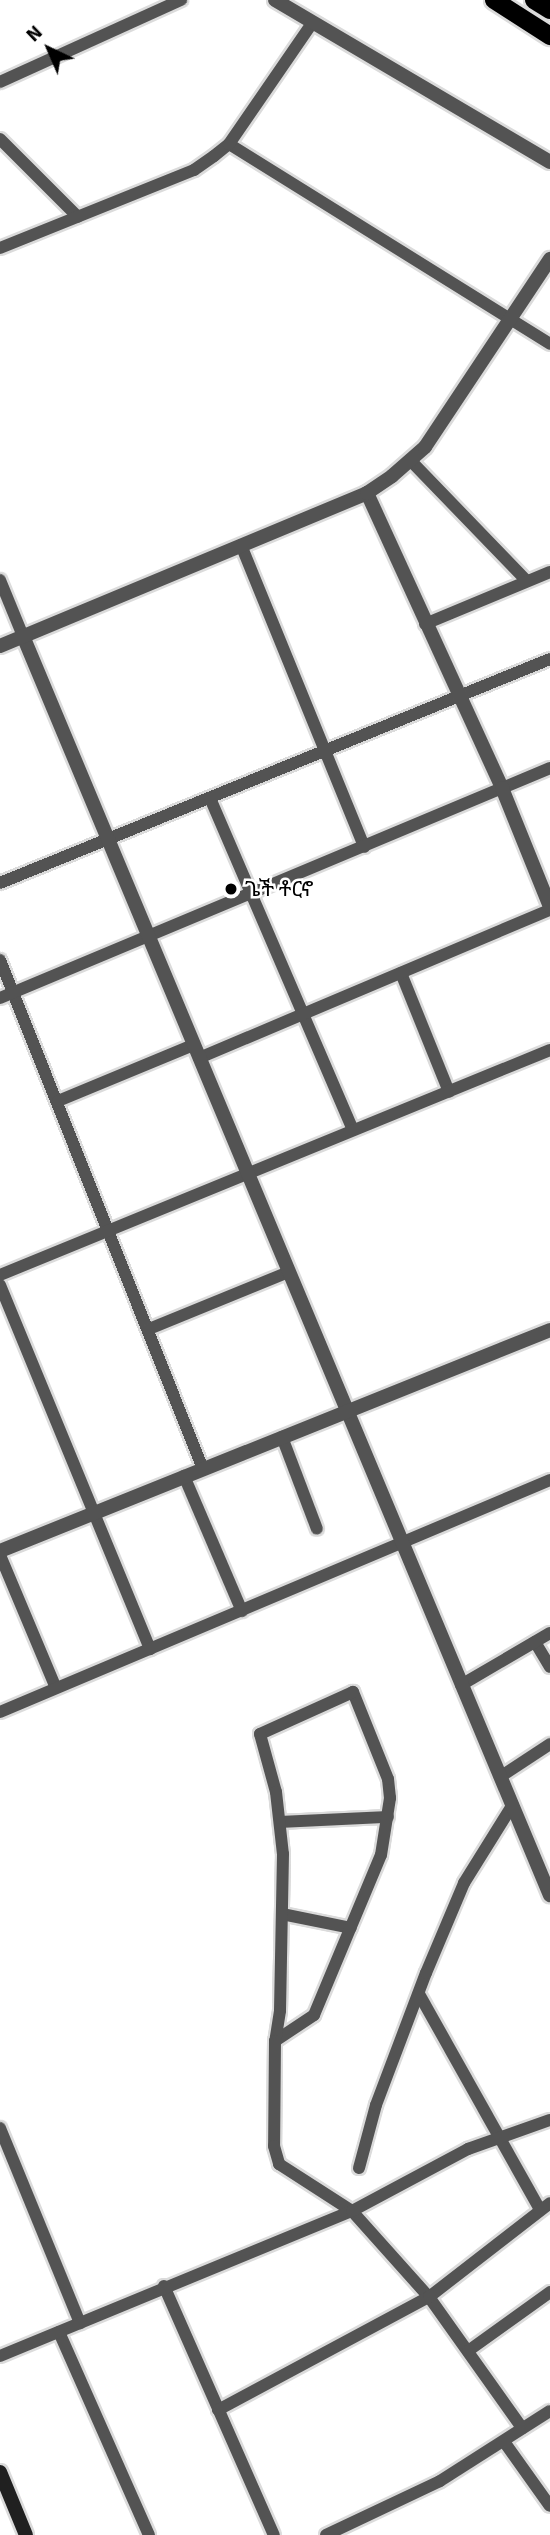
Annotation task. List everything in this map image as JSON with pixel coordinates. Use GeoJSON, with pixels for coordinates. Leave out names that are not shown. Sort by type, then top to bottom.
{"type":"FeatureCollection","features":[{"type":"Feature","properties":{"kind":"main road"},"geometry":{"type":"LineString","coordinates":[[494,0],[550,36]]}},
{"type":"Feature","properties":{"kind":"main road"},"geometry":{"type":"LineString","coordinates":[[534,0],[550,10]]}},
{"type":"Feature","properties":{"kind":"main road"},"geometry":{"type":"LineString","coordinates":[[0,2472],[26,2535]]}},
{"type":"Feature","properties":{"kind":"street"},"geometry":{"type":"LineString","coordinates":[[0,82],[181,0]]}},
{"type":"Feature","properties":{"kind":"street"},"geometry":{"type":"LineString","coordinates":[[275,0],[550,162]]}},
{"type":"Feature","properties":{"kind":"street"},"geometry":{"type":"LineString","coordinates":[[0,248],[194,170],[229,144],[313,22]]}},
{"type":"Feature","properties":{"kind":"street"},"geometry":{"type":"LineString","coordinates":[[0,139],[78,217]]}},
{"type":"Feature","properties":{"kind":"street"},"geometry":{"type":"LineString","coordinates":[[229,144],[550,344]]}},
{"type":"Feature","properties":{"kind":"street"},"geometry":{"type":"LineString","coordinates":[[0,646],[367,493],[425,447],[550,259]]}},
{"type":"Feature","properties":{"kind":"street"},"geometry":{"type":"LineString","coordinates":[[410,460],[527,581]]}},
{"type":"Feature","properties":{"kind":"street"},"geometry":{"type":"LineString","coordinates":[[58,1101],[303,1014],[550,909],[502,788],[367,493]]}},
{"type":"Feature","properties":{"kind":"street"},"geometry":{"type":"LineString","coordinates":[[241,545],[364,847]]}},
{"type":"Feature","properties":{"kind":"street"},"geometry":{"type":"LineString","coordinates":[[425,624],[550,572]]}},
{"type":"Feature","properties":{"kind":"street"},"geometry":{"type":"LineString","coordinates":[[0,580],[196,1051],[243,1172],[550,1895]]}},
{"type":"Feature","properties":{"kind":"street"},"geometry":{"type":"LineString","coordinates":[[0,883],[550,659]]}},
{"type":"Feature","properties":{"kind":"street"},"geometry":{"type":"LineString","coordinates":[[0,998],[550,768]]}},
{"type":"Feature","properties":{"kind":"street"},"geometry":{"type":"LineString","coordinates":[[210,798],[353,1130]]}},
{"type":"Feature","properties":{"kind":"street"},"geometry":{"type":"LineString","coordinates":[[0,960],[111,1229],[203,1469]]}},
{"type":"Feature","properties":{"kind":"street"},"geometry":{"type":"LineString","coordinates":[[401,973],[449,1092]]}},
{"type":"Feature","properties":{"kind":"street"},"geometry":{"type":"LineString","coordinates":[[0,1275],[243,1172],[550,1050]]}},
{"type":"Feature","properties":{"kind":"street"},"geometry":{"type":"LineString","coordinates":[[149,1329],[286,1273]]}},
{"type":"Feature","properties":{"kind":"street"},"geometry":{"type":"LineString","coordinates":[[0,1285],[150,1649]]}},
{"type":"Feature","properties":{"kind":"street"},"geometry":{"type":"LineString","coordinates":[[56,1688],[0,1553],[94,1512],[550,1329]]}},
{"type":"Feature","properties":{"kind":"street"},"geometry":{"type":"LineString","coordinates":[[282,1437],[317,1529]]}},
{"type":"Feature","properties":{"kind":"street"},"geometry":{"type":"LineString","coordinates":[[184,1476],[242,1611]]}},
{"type":"Feature","properties":{"kind":"street"},"geometry":{"type":"LineString","coordinates":[[0,1712],[402,1545],[550,1480]]}},
{"type":"Feature","properties":{"kind":"street"},"geometry":{"type":"LineString","coordinates":[[461,1685],[550,1633]]}},
{"type":"Feature","properties":{"kind":"street"},"geometry":{"type":"LineString","coordinates":[[535,1642],[550,1667]]}},
{"type":"Feature","properties":{"kind":"street"},"geometry":{"type":"LineString","coordinates":[[275,2041],[314,2015],[381,1855],[388,1817],[388,1779],[353,1692],[260,1734],[280,1822],[282,1914],[275,2041],[274,2146],[279,2164],[352,2211],[429,2297],[522,2428]]}},
{"type":"Feature","properties":{"kind":"street"},"geometry":{"type":"LineString","coordinates":[[500,1777],[550,1744]]}},
{"type":"Feature","properties":{"kind":"street"},"geometry":{"type":"LineString","coordinates":[[359,2168],[376,2105],[464,1883],[512,1806]]}},
{"type":"Feature","properties":{"kind":"street"},"geometry":{"type":"LineString","coordinates":[[280,1822],[388,1817]]}},
{"type":"Feature","properties":{"kind":"street"},"geometry":{"type":"LineString","coordinates":[[282,1914],[351,1928]]}},
{"type":"Feature","properties":{"kind":"street"},"geometry":{"type":"LineString","coordinates":[[218,2410],[429,2297],[545,2205],[498,2138],[419,1994]]}},
{"type":"Feature","properties":{"kind":"street"},"geometry":{"type":"LineString","coordinates":[[0,2356],[164,2286],[352,2211],[498,2138],[550,2120]]}},
{"type":"Feature","properties":{"kind":"street"},"geometry":{"type":"LineString","coordinates":[[0,2128],[80,2323]]}},
{"type":"Feature","properties":{"kind":"street"},"geometry":{"type":"LineString","coordinates":[[164,2286],[274,2535]]}},
{"type":"Feature","properties":{"kind":"street"},"geometry":{"type":"LineString","coordinates":[[468,2350],[550,2292]]}},
{"type":"Feature","properties":{"kind":"street"},"geometry":{"type":"LineString","coordinates":[[59,2332],[149,2535]]}},
{"type":"Feature","properties":{"kind":"street"},"geometry":{"type":"LineString","coordinates":[[326,2535],[440,2481],[550,2411]]}},
{"type":"Feature","properties":{"kind":"street"},"geometry":{"type":"LineString","coordinates":[[505,2442],[550,2506]]}},
{"type":"Feature","properties":{"kind":"place","name":"ጌች ቶርኖ"},"geometry":{"type":"Point","coordinates":[231,889]}}]}
